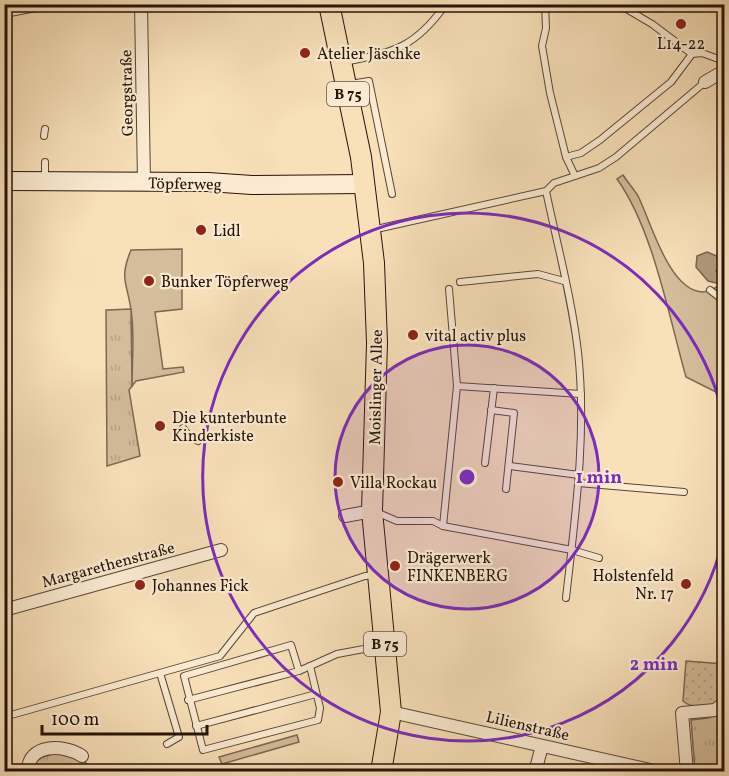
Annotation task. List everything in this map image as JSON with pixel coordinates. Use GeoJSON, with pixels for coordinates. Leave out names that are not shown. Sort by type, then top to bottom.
{"type":"FeatureCollection","features":[{"type":"Feature","properties":{"kind":"main road","name":"Moislinger Allee"},"geometry":{"type":"LineString","coordinates":[[329,4],[372,230],[376,343],[372,511],[391,712],[381,771]]}},
{"type":"Feature","properties":{"kind":"main road","name":"Töpferweg"},"geometry":{"type":"LineString","coordinates":[[4,181],[208,182],[252,185],[365,184]]}},
{"type":"Feature","properties":{"kind":"street"},"geometry":{"type":"LineString","coordinates":[[4,11],[41,4]]}},
{"type":"Feature","properties":{"kind":"street","name":"Georgstraße"},"geometry":{"type":"LineString","coordinates":[[141,4],[144,182]]}},
{"type":"Feature","properties":{"kind":"street"},"geometry":{"type":"LineString","coordinates":[[705,82],[724,71]]}},
{"type":"Feature","properties":{"kind":"street"},"geometry":{"type":"LineString","coordinates":[[345,516],[372,511]]}},
{"type":"Feature","properties":{"kind":"street","name":"Margarethenstraße"},"geometry":{"type":"LineString","coordinates":[[4,610],[221,550]]}},
{"type":"Feature","properties":{"kind":"street"},"geometry":{"type":"LineString","coordinates":[[687,771],[682,713],[715,710],[724,703]]}},
{"type":"Feature","properties":{"kind":"street","name":"Lilienstraße"},"geometry":{"type":"LineString","coordinates":[[391,712],[659,771]]}},
{"type":"Feature","properties":{"kind":"street"},"geometry":{"type":"LineString","coordinates":[[535,771],[542,746]]}},
{"type":"Feature","properties":{"kind":"street"},"geometry":{"type":"LineString","coordinates":[[28,771],[27,762],[34,753],[51,748],[73,750],[82,756]]}},
{"type":"Feature","properties":{"kind":"lane"},"geometry":{"type":"LineString","coordinates":[[341,62],[404,47],[430,26],[446,4]]}},
{"type":"Feature","properties":{"kind":"lane"},"geometry":{"type":"LineString","coordinates":[[545,4],[546,28],[542,46],[566,157],[575,176]]}},
{"type":"Feature","properties":{"kind":"lane"},"geometry":{"type":"LineString","coordinates":[[618,4],[652,24],[692,54],[702,53],[724,61]]}},
{"type":"Feature","properties":{"kind":"lane"},"geometry":{"type":"LineString","coordinates":[[566,157],[581,153],[600,140],[671,82],[692,54]]}},
{"type":"Feature","properties":{"kind":"lane"},"geometry":{"type":"LineString","coordinates":[[346,85],[369,81],[392,194]]}},
{"type":"Feature","properties":{"kind":"lane"},"geometry":{"type":"LineString","coordinates":[[372,230],[546,191],[555,183],[599,168],[616,157],[705,82]]}},
{"type":"Feature","properties":{"kind":"lane"},"geometry":{"type":"LineString","coordinates":[[45,162],[45,182]]}},
{"type":"Feature","properties":{"kind":"lane"},"geometry":{"type":"LineString","coordinates":[[546,191],[578,350],[581,394],[579,475],[566,598]]}},
{"type":"Feature","properties":{"kind":"lane"},"geometry":{"type":"LineString","coordinates":[[460,282],[538,274],[564,281]]}},
{"type":"Feature","properties":{"kind":"lane"},"geometry":{"type":"LineString","coordinates":[[442,526],[457,386],[449,288]]}},
{"type":"Feature","properties":{"kind":"lane"},"geometry":{"type":"LineString","coordinates":[[710,290],[724,301]]}},
{"type":"Feature","properties":{"kind":"lane"},"geometry":{"type":"LineString","coordinates":[[457,386],[581,394]]}},
{"type":"Feature","properties":{"kind":"lane"},"geometry":{"type":"LineString","coordinates":[[485,463],[494,388]]}},
{"type":"Feature","properties":{"kind":"lane"},"geometry":{"type":"LineString","coordinates":[[491,410],[514,413],[506,489]]}},
{"type":"Feature","properties":{"kind":"lane"},"geometry":{"type":"LineString","coordinates":[[183,428],[189,436],[198,441]]}},
{"type":"Feature","properties":{"kind":"lane"},"geometry":{"type":"LineString","coordinates":[[510,466],[579,475]]}},
{"type":"Feature","properties":{"kind":"lane"},"geometry":{"type":"LineString","coordinates":[[578,483],[684,492]]}},
{"type":"Feature","properties":{"kind":"lane"},"geometry":{"type":"LineString","coordinates":[[372,511],[397,521],[433,521],[442,526],[572,550],[599,558]]}},
{"type":"Feature","properties":{"kind":"lane"},"geometry":{"type":"LineString","coordinates":[[4,717],[220,656],[254,613],[365,576],[377,575]]}},
{"type":"Feature","properties":{"kind":"lane"},"geometry":{"type":"LineString","coordinates":[[299,671],[291,645],[184,676],[188,700],[203,750],[318,720],[320,708],[310,666]]}},
{"type":"Feature","properties":{"kind":"lane"},"geometry":{"type":"LineString","coordinates":[[188,700],[299,671],[337,654],[385,646]]}},
{"type":"Feature","properties":{"kind":"lane"},"geometry":{"type":"LineString","coordinates":[[160,673],[179,737],[167,744]]}},
{"type":"Feature","properties":{"kind":"lane"},"geometry":{"type":"LineString","coordinates":[[196,726],[316,694]]}},
{"type":"Feature","properties":{"kind":"green space"},"geometry":{"type":"Polygon","coordinates":[[[623,175],[636,192],[663,254],[681,281],[691,289],[703,292],[724,283],[724,509],[720,394],[686,377],[650,248],[630,199],[617,179],[623,175]]]}},
{"type":"Feature","properties":{"kind":"green space"},"geometry":{"type":"Polygon","coordinates":[[[182,249],[182,309],[155,312],[163,369],[183,367],[184,372],[136,381],[132,386],[133,328],[125,280],[127,260],[131,250],[182,249]]]}},
{"type":"Feature","properties":{"kind":"green space"},"geometry":{"type":"Polygon","coordinates":[[[131,309],[132,386],[129,390],[140,456],[107,466],[106,310],[131,309]]]}},
{"type":"Feature","properties":{"kind":"green space"},"geometry":{"type":"Polygon","coordinates":[[[686,661],[724,664],[724,698],[704,707],[693,706],[683,701],[686,661]]]}},
{"type":"Feature","properties":{"kind":"green space"},"geometry":{"type":"Polygon","coordinates":[[[724,712],[724,771],[695,771],[691,720],[708,718],[724,712]]]}},
{"type":"Feature","properties":{"kind":"green space"},"geometry":{"type":"Polygon","coordinates":[[[297,735],[299,742],[222,764],[219,757],[297,735]]]}},
{"type":"Feature","properties":{"kind":"green space"},"geometry":{"type":"Polygon","coordinates":[[[53,754],[71,754],[89,765],[88,771],[33,771],[33,764],[42,757],[53,754]]]}},
{"type":"Feature","properties":{"kind":"shaded area"},"geometry":{"type":"Polygon","coordinates":[[[707,252],[724,259],[724,265],[716,271],[722,279],[716,283],[708,281],[696,267],[697,256],[707,252]]]}},
{"type":"Feature","properties":{"kind":"place","name":"L14-22"},"geometry":{"type":"Point","coordinates":[681,24]}},
{"type":"Feature","properties":{"kind":"place","name":"Atelier Jäschke"},"geometry":{"type":"Point","coordinates":[305,53]}},
{"type":"Feature","properties":{"kind":"place","name":"Lidl"},"geometry":{"type":"Point","coordinates":[201,230]}},
{"type":"Feature","properties":{"kind":"place","name":"Bunker Töpferweg"},"geometry":{"type":"Point","coordinates":[149,281]}},
{"type":"Feature","properties":{"kind":"place","name":"vital activ plus"},"geometry":{"type":"Point","coordinates":[413,335]}},
{"type":"Feature","properties":{"kind":"place","name":"Die kunterbunte Kinderkiste"},"geometry":{"type":"Point","coordinates":[160,426]}},
{"type":"Feature","properties":{"kind":"place","name":"Villa Rockau"},"geometry":{"type":"Point","coordinates":[338,482]}},
{"type":"Feature","properties":{"kind":"place","name":"Drägerwerk FINKENBERG"},"geometry":{"type":"Point","coordinates":[395,566]}},
{"type":"Feature","properties":{"kind":"place","name":"Holstenfeld Nr. 17"},"geometry":{"type":"Point","coordinates":[686,584]}},
{"type":"Feature","properties":{"kind":"place","name":"Johannes Fick"},"geometry":{"type":"Point","coordinates":[140,585]}}]}
